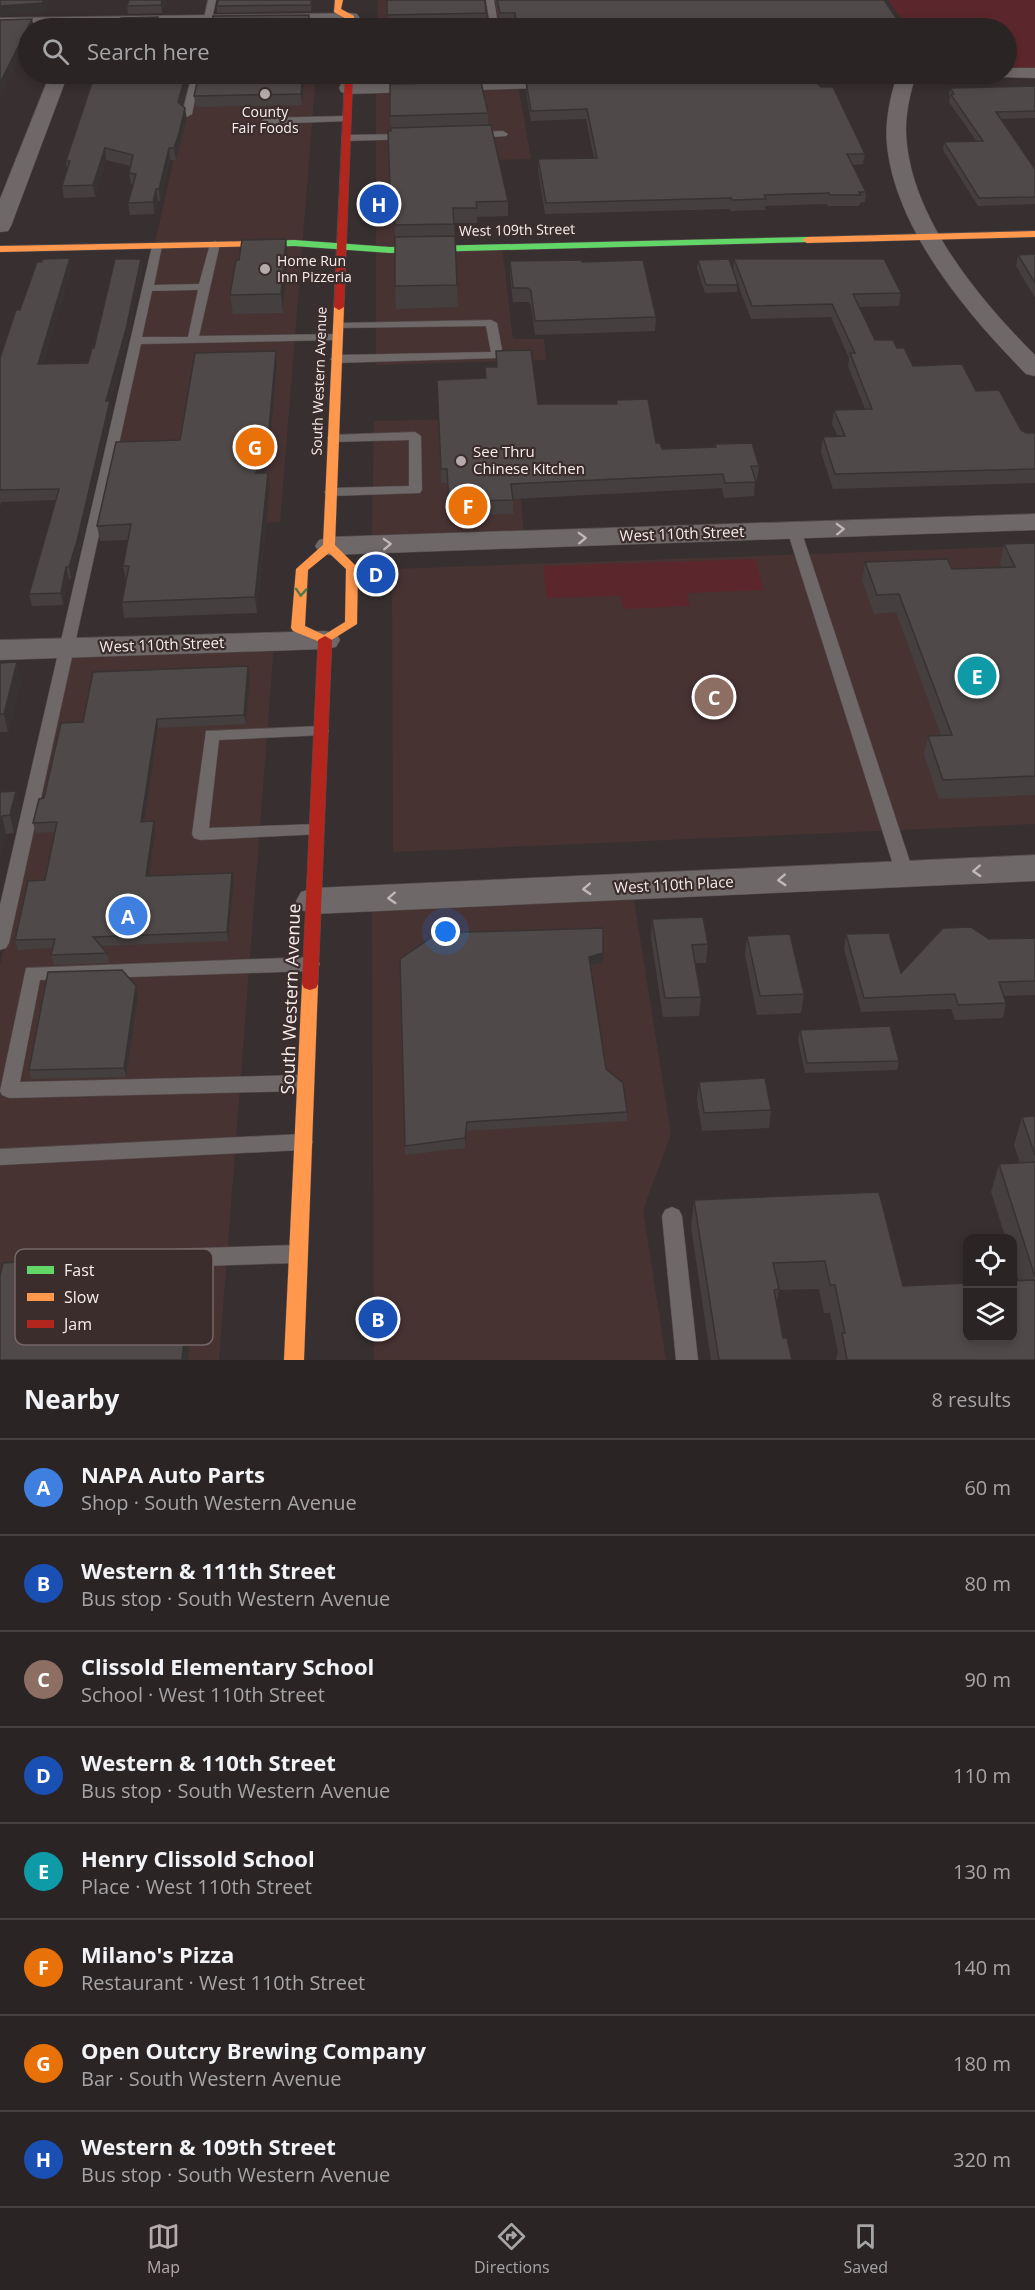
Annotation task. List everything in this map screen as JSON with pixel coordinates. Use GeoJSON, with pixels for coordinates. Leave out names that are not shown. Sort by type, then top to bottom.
{"type":"FeatureCollection","features":[{"type":"Feature","properties":{"kind":"main road"},"geometry":{"type":"LineString","coordinates":[[339,0],[337,10],[352,18]]}},
{"type":"Feature","properties":{"kind":"main road","name":"South Western Avenue"},"geometry":{"type":"LineString","coordinates":[[329,546],[348,84]]}},
{"type":"Feature","properties":{"kind":"main road","name":"West 109th Street"},"geometry":{"type":"LineString","coordinates":[[0,249],[294,243],[390,250],[1035,234]]}},
{"type":"Feature","properties":{"kind":"main road"},"geometry":{"type":"LineString","coordinates":[[329,546],[352,568],[351,624],[325,640],[298,628],[302,569],[329,546]]}},
{"type":"Feature","properties":{"kind":"main road","name":"South Western Avenue"},"geometry":{"type":"LineString","coordinates":[[294,1360],[325,640]]}},
{"type":"Feature","properties":{"kind":"street"},"geometry":{"type":"LineString","coordinates":[[0,23],[18,22]]}},
{"type":"Feature","properties":{"kind":"street"},"geometry":{"type":"LineString","coordinates":[[1017,73],[1035,72]]}},
{"type":"Feature","properties":{"kind":"street"},"geometry":{"type":"LineString","coordinates":[[0,226],[55,84]]}},
{"type":"Feature","properties":{"kind":"street"},"geometry":{"type":"LineString","coordinates":[[904,84],[897,112],[897,141],[904,178],[930,237],[968,296],[1010,345],[1035,369]]}},
{"type":"Feature","properties":{"kind":"street","name":"West 110th Street"},"geometry":{"type":"LineString","coordinates":[[329,546],[1035,522]]}},
{"type":"Feature","properties":{"kind":"street","name":"West 110th Street"},"geometry":{"type":"LineString","coordinates":[[0,650],[325,640]]}},
{"type":"Feature","properties":{"kind":"street","name":"West 110th Place"},"geometry":{"type":"LineString","coordinates":[[314,901],[1035,868]]}},
{"type":"Feature","properties":{"kind":"lane"},"geometry":{"type":"LineString","coordinates":[[208,18],[212,0]]}},
{"type":"Feature","properties":{"kind":"lane"},"geometry":{"type":"LineString","coordinates":[[490,0],[493,18]]}},
{"type":"Feature","properties":{"kind":"lane"},"geometry":{"type":"LineString","coordinates":[[187,114],[194,84]]}},
{"type":"Feature","properties":{"kind":"lane"},"geometry":{"type":"LineString","coordinates":[[266,121],[346,119]]}},
{"type":"Feature","properties":{"kind":"lane"},"geometry":{"type":"LineString","coordinates":[[468,135],[503,134]]}},
{"type":"Feature","properties":{"kind":"lane"},"geometry":{"type":"LineString","coordinates":[[346,138],[420,136]]}},
{"type":"Feature","properties":{"kind":"lane"},"geometry":{"type":"LineString","coordinates":[[193,340],[215,244]]}},
{"type":"Feature","properties":{"kind":"lane"},"geometry":{"type":"LineString","coordinates":[[0,943],[157,246]]}},
{"type":"Feature","properties":{"kind":"lane"},"geometry":{"type":"LineString","coordinates":[[148,288],[204,287]]}},
{"type":"Feature","properties":{"kind":"lane"},"geometry":{"type":"LineString","coordinates":[[136,341],[193,340],[491,323],[497,355],[336,359]]}},
{"type":"Feature","properties":{"kind":"lane"},"geometry":{"type":"LineString","coordinates":[[331,492],[415,490],[415,436],[333,438]]}},
{"type":"Feature","properties":{"kind":"lane"},"geometry":{"type":"LineString","coordinates":[[794,530],[905,874]]}},
{"type":"Feature","properties":{"kind":"lane"},"geometry":{"type":"LineString","coordinates":[[316,830],[200,834],[212,735],[321,730]]}},
{"type":"Feature","properties":{"kind":"lane"},"geometry":{"type":"LineString","coordinates":[[306,1082],[9,1090],[32,973],[311,964]]}},
{"type":"Feature","properties":{"kind":"lane"},"geometry":{"type":"LineString","coordinates":[[0,1157],[303,1142]]}},
{"type":"Feature","properties":{"kind":"lane"},"geometry":{"type":"LineString","coordinates":[[672,1216],[687,1360]]}},
{"type":"Feature","properties":{"kind":"lane"},"geometry":{"type":"LineString","coordinates":[[213,1257],[299,1254]]}},
{"type":"Feature","properties":{"kind":"shaded area"},"geometry":{"type":"Polygon","coordinates":[[[378,0],[501,0],[504,18],[377,18],[378,0]]]}},
{"type":"Feature","properties":{"kind":"shaded area"},"geometry":{"type":"Polygon","coordinates":[[[888,0],[1035,0],[1035,68],[1017,69],[1017,18],[901,18],[888,0]]]}},
{"type":"Feature","properties":{"kind":"shaded area"},"geometry":{"type":"Polygon","coordinates":[[[191,84],[315,84],[280,522],[91,528],[191,84]]]}},
{"type":"Feature","properties":{"kind":"shaded area"},"geometry":{"type":"Polygon","coordinates":[[[376,84],[518,85],[531,159],[438,161],[444,249],[502,247],[513,339],[544,339],[546,360],[376,365],[376,84]]]}},
{"type":"Feature","properties":{"kind":"shaded area"},"geometry":{"type":"Polygon","coordinates":[[[513,418],[524,535],[372,541],[374,421],[513,418]]]}},
{"type":"Feature","properties":{"kind":"shaded area"},"geometry":{"type":"Polygon","coordinates":[[[1035,546],[1035,824],[393,852],[392,569],[1035,546]]]}},
{"type":"Feature","properties":{"kind":"shaded area"},"geometry":{"type":"Polygon","coordinates":[[[755,559],[764,590],[687,593],[690,606],[624,609],[621,596],[547,598],[543,566],[755,559]]]}},
{"type":"Feature","properties":{"kind":"shaded area"},"geometry":{"type":"Polygon","coordinates":[[[274,644],[219,1360],[0,1360],[0,965],[71,649],[274,644]]]}},
{"type":"Feature","properties":{"kind":"shaded area"},"geometry":{"type":"Polygon","coordinates":[[[633,894],[671,1134],[643,1210],[666,1360],[374,1360],[372,906],[633,894]]]}},
{"type":"Feature","properties":{"kind":"building"},"geometry":{"type":"Polygon","coordinates":[[[0,0],[44,0],[42,3],[0,6],[0,0]]]}},
{"type":"Feature","properties":{"kind":"building"},"geometry":{"type":"Polygon","coordinates":[[[129,0],[162,0],[161,5],[127,6],[129,0]]]}},
{"type":"Feature","properties":{"kind":"building"},"geometry":{"type":"Polygon","coordinates":[[[218,0],[311,0],[311,5],[217,6],[218,0]]]}},
{"type":"Feature","properties":{"kind":"building"},"geometry":{"type":"Polygon","coordinates":[[[387,0],[485,0],[486,13],[387,15],[387,0]]]}},
{"type":"Feature","properties":{"kind":"building"},"geometry":{"type":"Polygon","coordinates":[[[497,0],[884,0],[896,18],[516,18],[515,13],[500,13],[497,0]]]}},
{"type":"Feature","properties":{"kind":"building"},"geometry":{"type":"Polygon","coordinates":[[[309,15],[309,18],[213,18],[213,16],[309,15]]]}},
{"type":"Feature","properties":{"kind":"building"},"geometry":{"type":"Polygon","coordinates":[[[18,19],[18,47],[0,83],[0,20],[18,19]]]}},
{"type":"Feature","properties":{"kind":"building"},"geometry":{"type":"Polygon","coordinates":[[[92,84],[183,84],[178,102],[185,108],[179,133],[174,148],[169,148],[159,189],[156,189],[153,202],[128,203],[136,174],[129,173],[133,155],[105,148],[93,185],[62,186],[70,161],[66,161],[92,84]]]}},
{"type":"Feature","properties":{"kind":"building"},"geometry":{"type":"Polygon","coordinates":[[[197,84],[302,84],[301,94],[194,96],[197,84]]]}},
{"type":"Feature","properties":{"kind":"building"},"geometry":{"type":"Polygon","coordinates":[[[390,84],[481,84],[488,113],[390,116],[390,84]]]}},
{"type":"Feature","properties":{"kind":"building"},"geometry":{"type":"Polygon","coordinates":[[[526,84],[818,84],[821,87],[833,87],[865,154],[847,154],[866,192],[859,192],[861,195],[830,195],[829,193],[764,195],[766,199],[546,203],[538,159],[597,158],[587,109],[531,111],[526,84]]]}},
{"type":"Feature","properties":{"kind":"building"},"geometry":{"type":"Polygon","coordinates":[[[1035,86],[1035,111],[996,112],[1035,169],[1035,197],[979,198],[944,142],[983,141],[951,95],[954,94],[950,88],[1035,86]]]}},
{"type":"Feature","properties":{"kind":"building"},"geometry":{"type":"Polygon","coordinates":[[[491,125],[508,201],[476,202],[477,208],[453,208],[454,224],[395,225],[393,188],[390,188],[388,131],[391,131],[391,128],[491,125]]]}},
{"type":"Feature","properties":{"kind":"building"},"geometry":{"type":"Polygon","coordinates":[[[455,236],[457,285],[395,286],[395,237],[455,236]]]}},
{"type":"Feature","properties":{"kind":"building","name":"Home Run Inn Pizzeria"},"geometry":{"type":"Polygon","coordinates":[[[286,239],[281,294],[230,295],[242,240],[286,239]]]}},
{"type":"Feature","properties":{"kind":"building"},"geometry":{"type":"Polygon","coordinates":[[[1035,254],[1035,283],[1018,255],[1035,254]]]}},
{"type":"Feature","properties":{"kind":"building"},"geometry":{"type":"Polygon","coordinates":[[[70,258],[38,364],[88,363],[92,348],[94,348],[115,259],[141,259],[126,329],[106,401],[110,401],[77,541],[69,567],[66,567],[61,593],[29,594],[59,489],[0,490],[0,358],[16,310],[20,310],[37,262],[43,259],[70,258]]]}},
{"type":"Feature","properties":{"kind":"building"},"geometry":{"type":"Polygon","coordinates":[[[729,259],[738,285],[706,285],[698,260],[729,259]]]}},
{"type":"Feature","properties":{"kind":"building"},"geometry":{"type":"Polygon","coordinates":[[[734,259],[884,259],[901,293],[853,294],[875,340],[893,340],[897,348],[904,348],[913,366],[962,364],[976,391],[999,390],[1021,430],[1026,433],[1035,433],[1035,469],[835,474],[823,437],[845,436],[834,410],[872,409],[850,353],[855,353],[832,304],[752,306],[734,259]]]}},
{"type":"Feature","properties":{"kind":"building"},"geometry":{"type":"Polygon","coordinates":[[[581,260],[582,262],[643,260],[656,317],[535,321],[531,291],[528,288],[513,288],[510,261],[581,260]]]}},
{"type":"Feature","properties":{"kind":"building"},"geometry":{"type":"Polygon","coordinates":[[[531,350],[538,404],[617,404],[616,400],[648,399],[656,443],[660,443],[662,449],[752,443],[759,466],[751,466],[756,482],[725,483],[723,474],[511,484],[513,500],[449,502],[447,469],[441,469],[437,380],[486,378],[485,367],[497,367],[496,351],[531,350]]]}},
{"type":"Feature","properties":{"kind":"building"},"geometry":{"type":"Polygon","coordinates":[[[276,351],[267,450],[256,473],[268,473],[255,597],[122,602],[129,566],[123,566],[131,524],[97,526],[116,442],[180,440],[195,353],[276,351]]]}},
{"type":"Feature","properties":{"kind":"building"},"geometry":{"type":"Polygon","coordinates":[[[1035,543],[1035,776],[943,780],[928,736],[952,735],[899,594],[877,595],[865,562],[947,559],[952,569],[1015,567],[1004,544],[1035,543]]]}},
{"type":"Feature","properties":{"kind":"building"},"geometry":{"type":"Polygon","coordinates":[[[17,662],[4,714],[0,714],[0,663],[17,662]]]}},
{"type":"Feature","properties":{"kind":"building"},"geometry":{"type":"Polygon","coordinates":[[[248,666],[244,715],[157,719],[141,822],[154,821],[146,876],[232,873],[227,932],[93,937],[107,953],[51,955],[55,939],[15,940],[28,881],[45,880],[57,822],[33,823],[39,799],[44,798],[61,723],[83,722],[93,672],[248,666]]]}},
{"type":"Feature","properties":{"kind":"building"},"geometry":{"type":"Polygon","coordinates":[[[16,791],[10,815],[2,816],[0,822],[0,792],[16,791]]]}},
{"type":"Feature","properties":{"kind":"building"},"geometry":{"type":"Polygon","coordinates":[[[703,917],[708,944],[692,945],[701,997],[665,998],[652,919],[703,917]]]}},
{"type":"Feature","properties":{"kind":"building"},"geometry":{"type":"Polygon","coordinates":[[[971,927],[989,939],[1035,938],[1035,981],[999,982],[1006,1003],[958,1005],[955,994],[864,998],[846,934],[889,933],[901,973],[943,928],[971,927]]]}},
{"type":"Feature","properties":{"kind":"building"},"geometry":{"type":"Polygon","coordinates":[[[603,928],[603,953],[589,957],[606,1069],[623,1083],[627,1112],[467,1122],[465,1138],[405,1146],[400,959],[438,933],[603,928]]]}},
{"type":"Feature","properties":{"kind":"building"},"geometry":{"type":"Polygon","coordinates":[[[790,934],[804,994],[760,996],[747,936],[790,934]]]}},
{"type":"Feature","properties":{"kind":"building"},"geometry":{"type":"Polygon","coordinates":[[[122,970],[136,986],[124,1068],[29,1070],[48,972],[122,970]]]}},
{"type":"Feature","properties":{"kind":"building"},"geometry":{"type":"Polygon","coordinates":[[[890,1026],[899,1061],[807,1063],[800,1030],[890,1026]]]}},
{"type":"Feature","properties":{"kind":"building"},"geometry":{"type":"Polygon","coordinates":[[[765,1078],[771,1110],[704,1113],[699,1082],[765,1078]]]}},
{"type":"Feature","properties":{"kind":"building"},"geometry":{"type":"Polygon","coordinates":[[[1035,1116],[1035,1155],[1022,1117],[1035,1116]]]}},
{"type":"Feature","properties":{"kind":"building"},"geometry":{"type":"Polygon","coordinates":[[[1035,1162],[1035,1277],[999,1164],[1035,1162]]]}},
{"type":"Feature","properties":{"kind":"building"},"geometry":{"type":"Polygon","coordinates":[[[879,1192],[903,1286],[963,1283],[963,1342],[1017,1342],[1017,1281],[1035,1280],[1035,1360],[847,1360],[842,1333],[845,1333],[835,1285],[830,1285],[825,1261],[773,1263],[779,1289],[774,1290],[783,1338],[787,1338],[792,1360],[719,1360],[694,1200],[879,1192]]]}},
{"type":"Feature","properties":{"kind":"building"},"geometry":{"type":"Polygon","coordinates":[[[15,1262],[15,1345],[183,1345],[182,1360],[0,1360],[0,1276],[3,1263],[15,1262]]]}},
{"type":"Feature","properties":{"kind":"traffic: fast"},"geometry":{"type":"LineString","coordinates":[[262,244],[294,243],[390,250],[807,240]]}},
{"type":"Feature","properties":{"kind":"traffic: slow"},"geometry":{"type":"LineString","coordinates":[[339,0],[337,10],[351,18]]}},
{"type":"Feature","properties":{"kind":"traffic: slow"},"geometry":{"type":"LineString","coordinates":[[807,240],[1035,234]]}},
{"type":"Feature","properties":{"kind":"traffic: slow"},"geometry":{"type":"LineString","coordinates":[[0,249],[262,244]]}},
{"type":"Feature","properties":{"kind":"traffic: slow"},"geometry":{"type":"LineString","coordinates":[[325,640],[298,628],[302,569],[329,546],[339,307]]}},
{"type":"Feature","properties":{"kind":"traffic: slow"},"geometry":{"type":"LineString","coordinates":[[325,640],[351,624],[352,568],[329,546]]}},
{"type":"Feature","properties":{"kind":"traffic: slow"},"geometry":{"type":"LineString","coordinates":[[294,1360],[310,984]]}},
{"type":"Feature","properties":{"kind":"traffic: jam"},"geometry":{"type":"LineString","coordinates":[[339,307],[349,84]]}},
{"type":"Feature","properties":{"kind":"traffic: jam"},"geometry":{"type":"LineString","coordinates":[[310,984],[325,640]]}},
{"type":"Feature","properties":{"kind":"place","name":"County Fair Foods"},"geometry":{"type":"Point","coordinates":[265,94]}},
{"type":"Feature","properties":{"kind":"place","name":"Western & 109th Street"},"geometry":{"type":"Point","coordinates":[379,204]}},
{"type":"Feature","properties":{"kind":"place","name":"Home Run Inn Pizzeria"},"geometry":{"type":"Point","coordinates":[265,269]}},
{"type":"Feature","properties":{"kind":"place","name":"Open Outcry Brewing Company"},"geometry":{"type":"Point","coordinates":[255,447]}},
{"type":"Feature","properties":{"kind":"place","name":"See Thru Chinese Kitchen"},"geometry":{"type":"Point","coordinates":[461,461]}},
{"type":"Feature","properties":{"kind":"place","name":"Milano's Pizza"},"geometry":{"type":"Point","coordinates":[468,506]}},
{"type":"Feature","properties":{"kind":"place","name":"Western & 110th Street"},"geometry":{"type":"Point","coordinates":[376,574]}},
{"type":"Feature","properties":{"kind":"place","name":"Henry Clissold School"},"geometry":{"type":"Point","coordinates":[977,676]}},
{"type":"Feature","properties":{"kind":"place","name":"Clissold Elementary School"},"geometry":{"type":"Point","coordinates":[714,697]}},
{"type":"Feature","properties":{"kind":"place","name":"NAPA Auto Parts"},"geometry":{"type":"Point","coordinates":[128,916]}},
{"type":"Feature","properties":{"kind":"place","name":"Western & 111th Street"},"geometry":{"type":"Point","coordinates":[378,1319]}}]}
